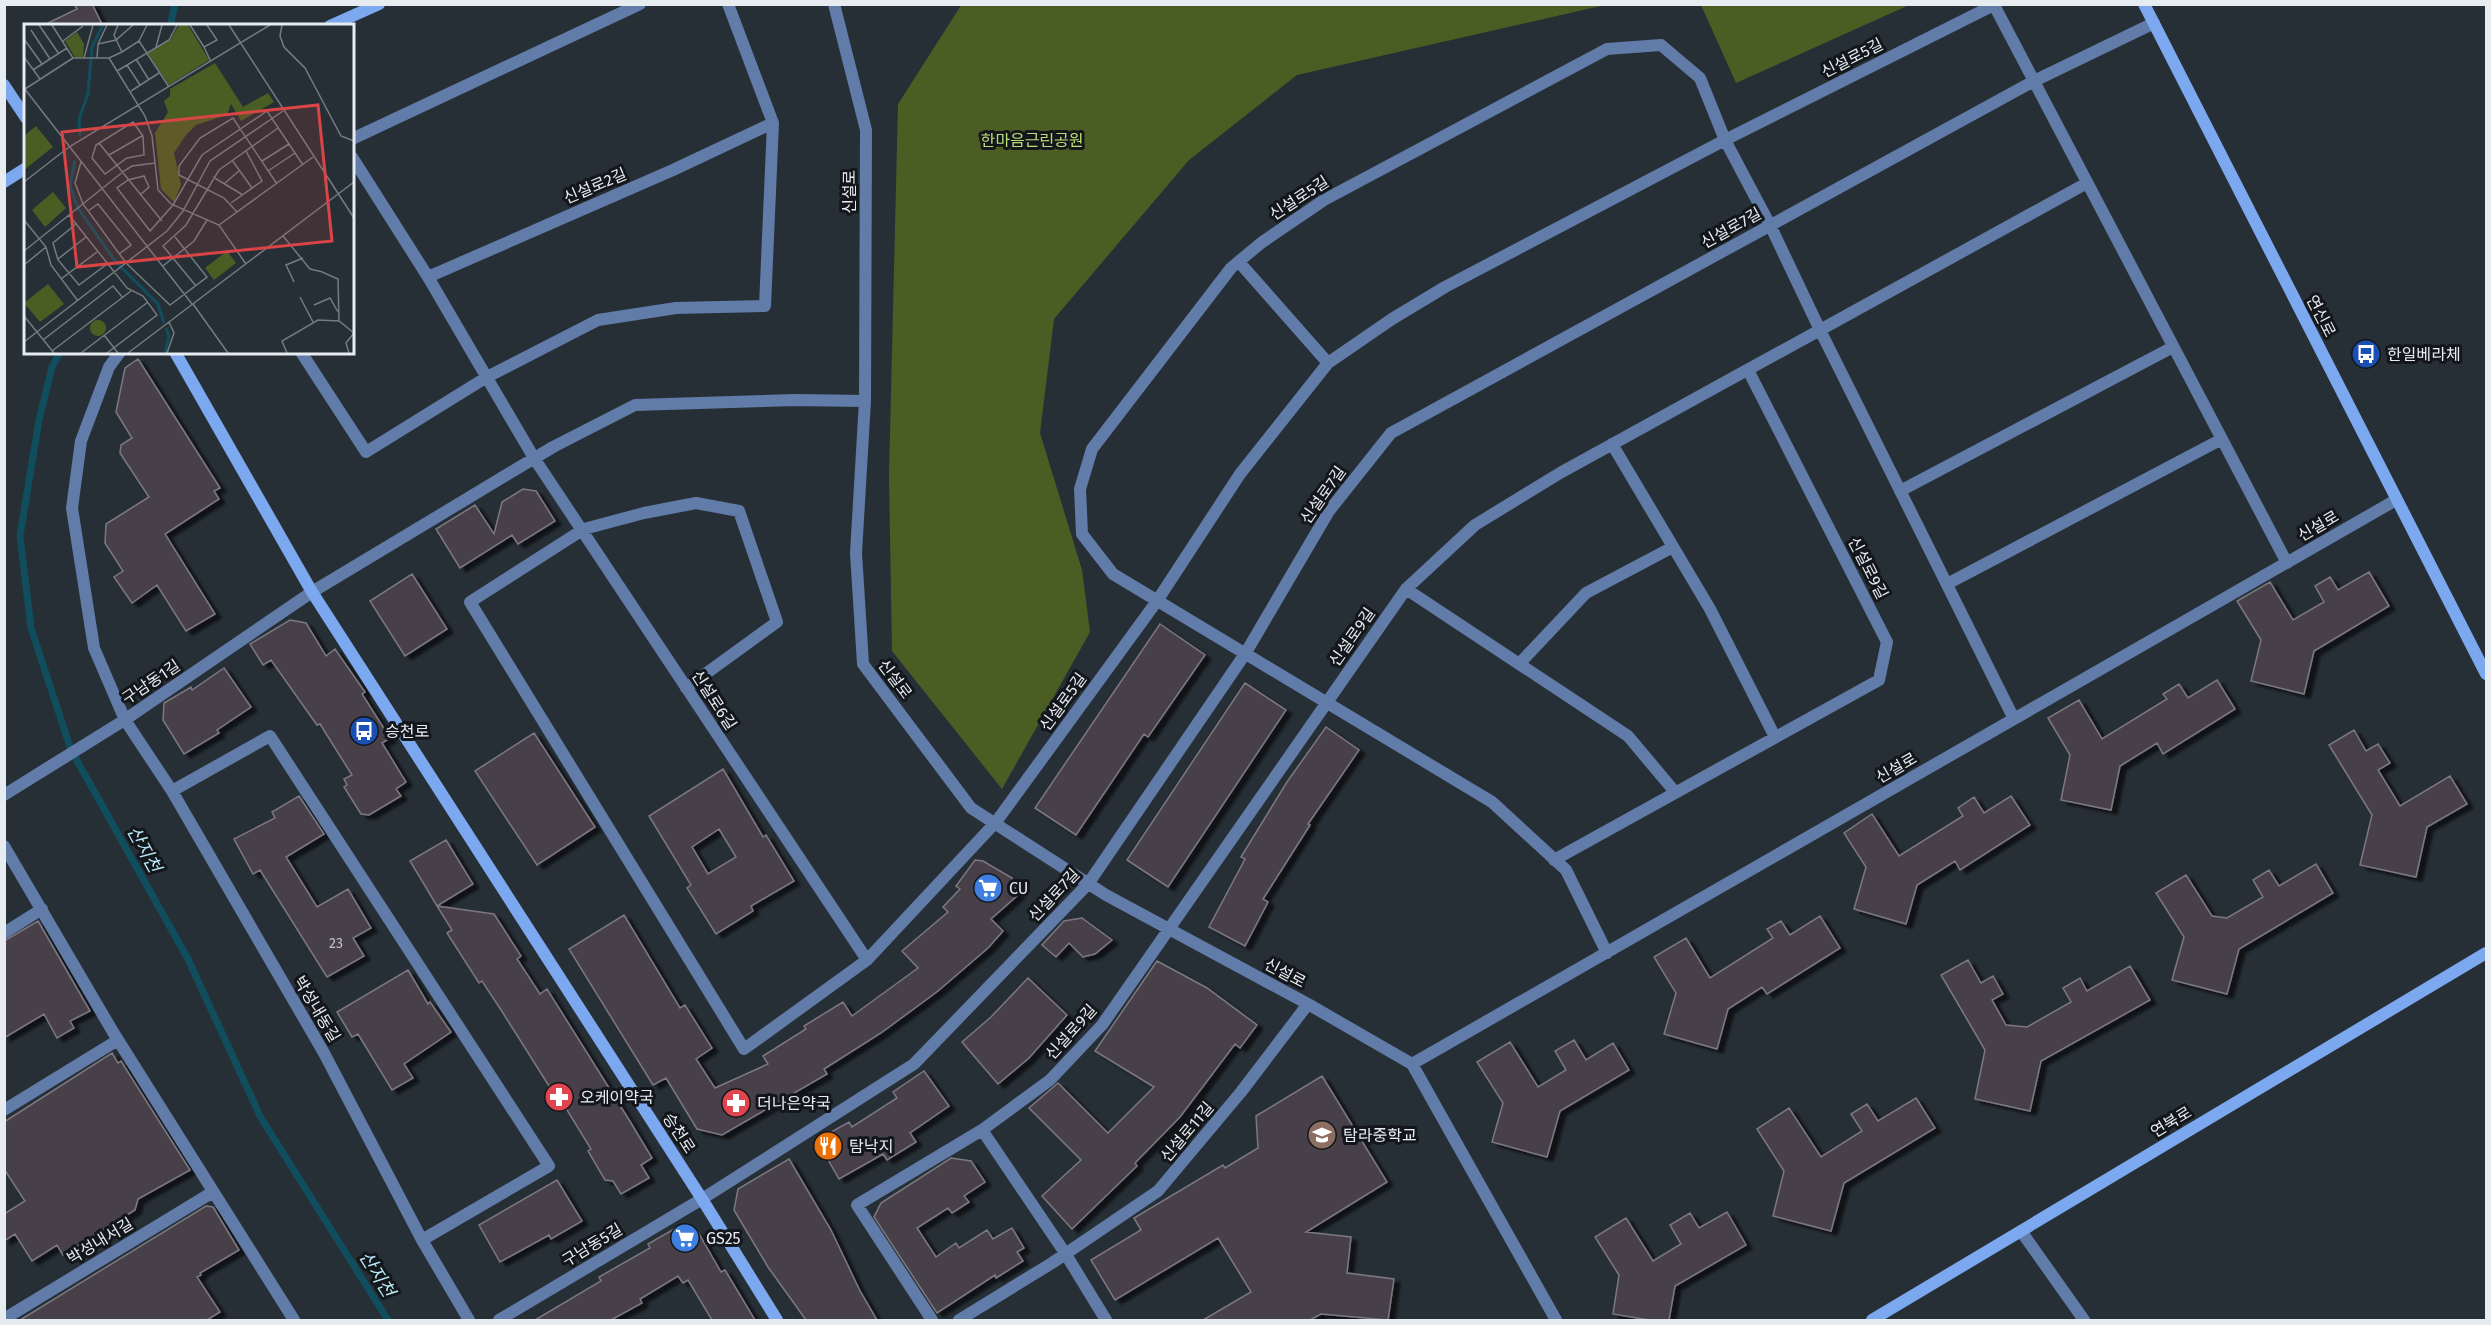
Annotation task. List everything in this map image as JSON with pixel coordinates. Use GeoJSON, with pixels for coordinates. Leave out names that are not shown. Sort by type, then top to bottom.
{"type":"FeatureCollection","features":[{"type":"Feature","properties":{"kind":"main road"},"geometry":{"type":"LineString","coordinates":[[334,24],[379,4]]}},
{"type":"Feature","properties":{"kind":"main road","name":"연신로"},"geometry":{"type":"LineString","coordinates":[[2144,4],[2487,674]]}},
{"type":"Feature","properties":{"kind":"main road"},"geometry":{"type":"LineString","coordinates":[[4,85],[24,115]]}},
{"type":"Feature","properties":{"kind":"main road"},"geometry":{"type":"LineString","coordinates":[[4,182],[24,169]]}},
{"type":"Feature","properties":{"kind":"main road","name":"승천로"},"geometry":{"type":"LineString","coordinates":[[175,354],[312,592],[702,1199],[777,1320]]}},
{"type":"Feature","properties":{"kind":"main road","name":"연북로"},"geometry":{"type":"LineString","coordinates":[[1872,1320],[2487,953]]}},
{"type":"Feature","properties":{"kind":"street"},"geometry":{"type":"LineString","coordinates":[[354,138],[640,4]]}},
{"type":"Feature","properties":{"kind":"street"},"geometry":{"type":"LineString","coordinates":[[302,354],[366,452],[487,377],[598,320],[676,308],[765,306],[773,123],[728,4]]}},
{"type":"Feature","properties":{"kind":"street","name":"신설로"},"geometry":{"type":"LineString","coordinates":[[834,4],[866,130],[865,401],[856,553],[863,664],[971,808],[996,822],[1088,885],[1308,1004],[1412,1064],[2396,500]]}},
{"type":"Feature","properties":{"kind":"street"},"geometry":{"type":"LineString","coordinates":[[1994,5],[2287,563]]}},
{"type":"Feature","properties":{"kind":"street","name":"신설로5길"},"geometry":{"type":"LineString","coordinates":[[584,530],[471,602],[744,1049],[867,960],[996,822],[1157,601],[1240,474],[1328,363],[1392,319],[1445,287],[1725,140],[1994,5]]}},
{"type":"Feature","properties":{"kind":"street","name":"신설로7길"},"geometry":{"type":"LineString","coordinates":[[702,1199],[914,1064],[1088,885],[1245,654],[1329,511],[1391,433],[2034,81],[2154,23]]}},
{"type":"Feature","properties":{"kind":"street","name":"신설로5길"},"geometry":{"type":"LineString","coordinates":[[1157,601],[1113,574],[1082,534],[1080,489],[1092,449],[1231,268],[1261,243],[1324,200],[1607,49],[1660,45],[1700,78],[1725,140]]}},
{"type":"Feature","properties":{"kind":"street","name":"신설로2길"},"geometry":{"type":"LineString","coordinates":[[428,277],[673,170],[773,123]]}},
{"type":"Feature","properties":{"kind":"street"},"geometry":{"type":"LineString","coordinates":[[1725,140],[1770,225],[2014,719]]}},
{"type":"Feature","properties":{"kind":"street"},"geometry":{"type":"LineString","coordinates":[[354,160],[428,277],[534,458]]}},
{"type":"Feature","properties":{"kind":"street","name":"신설로9길"},"geometry":{"type":"LineString","coordinates":[[932,1320],[857,1205],[982,1130],[1050,1080],[1102,1025],[1406,589],[1475,525],[1560,473],[2088,183]]}},
{"type":"Feature","properties":{"kind":"street"},"geometry":{"type":"LineString","coordinates":[[1239,262],[1328,363]]}},
{"type":"Feature","properties":{"kind":"street"},"geometry":{"type":"LineString","coordinates":[[1900,491],[2174,347]]}},
{"type":"Feature","properties":{"kind":"street","name":"박성내동길"},"geometry":{"type":"LineString","coordinates":[[119,354],[109,367],[81,441],[72,508],[94,648],[124,721],[172,791],[324,1053],[422,1240],[469,1320]]}},
{"type":"Feature","properties":{"kind":"street","name":"신설로9길"},"geometry":{"type":"LineString","coordinates":[[1554,860],[1879,680],[1887,642],[1748,370]]}},
{"type":"Feature","properties":{"kind":"street","name":"구남동1길"},"geometry":{"type":"LineString","coordinates":[[5,795],[124,721],[312,592],[534,458],[635,405],[795,400],[865,401]]}},
{"type":"Feature","properties":{"kind":"street"},"geometry":{"type":"LineString","coordinates":[[1947,584],[2222,439]]}},
{"type":"Feature","properties":{"kind":"street"},"geometry":{"type":"LineString","coordinates":[[1612,444],[1710,609],[1775,737]]}},
{"type":"Feature","properties":{"kind":"street","name":"신설로6길"},"geometry":{"type":"LineString","coordinates":[[534,458],[584,530],[867,960]]}},
{"type":"Feature","properties":{"kind":"street"},"geometry":{"type":"LineString","coordinates":[[584,530],[644,513],[696,503],[738,511],[777,621],[686,688]]}},
{"type":"Feature","properties":{"kind":"street"},"geometry":{"type":"LineString","coordinates":[[1519,664],[1586,593],[1673,547]]}},
{"type":"Feature","properties":{"kind":"street"},"geometry":{"type":"LineString","coordinates":[[1406,589],[1628,736],[1675,792]]}},
{"type":"Feature","properties":{"kind":"street"},"geometry":{"type":"LineString","coordinates":[[1157,601],[1492,802],[1566,870],[1607,952]]}},
{"type":"Feature","properties":{"kind":"street"},"geometry":{"type":"LineString","coordinates":[[172,791],[270,736],[549,1166],[422,1240]]}},
{"type":"Feature","properties":{"kind":"street"},"geometry":{"type":"LineString","coordinates":[[4,846],[118,1040],[294,1320]]}},
{"type":"Feature","properties":{"kind":"street"},"geometry":{"type":"LineString","coordinates":[[4,933],[42,909]]}},
{"type":"Feature","properties":{"kind":"street","name":"신설로11길"},"geometry":{"type":"LineString","coordinates":[[959,1320],[1158,1191],[1241,1092],[1308,1004]]}},
{"type":"Feature","properties":{"kind":"street"},"geometry":{"type":"LineString","coordinates":[[4,1110],[118,1040]]}},
{"type":"Feature","properties":{"kind":"street"},"geometry":{"type":"LineString","coordinates":[[1412,1064],[1556,1320]]}},
{"type":"Feature","properties":{"kind":"street"},"geometry":{"type":"LineString","coordinates":[[982,1130],[1065,1253],[1106,1320]]}},
{"type":"Feature","properties":{"kind":"street","name":"박성내서길"},"geometry":{"type":"LineString","coordinates":[[4,1318],[213,1192]]}},
{"type":"Feature","properties":{"kind":"street","name":"구남동5길"},"geometry":{"type":"LineString","coordinates":[[499,1320],[702,1199]]}},
{"type":"Feature","properties":{"kind":"street"},"geometry":{"type":"LineString","coordinates":[[2021,1231],[2084,1320]]}},
{"type":"Feature","properties":{"kind":"green space","name":"한마음근린공원"},"geometry":{"type":"Polygon","coordinates":[[[962,4],[1605,5],[1297,75],[1189,160],[1054,319],[1040,433],[1082,570],[1090,632],[1002,789],[892,651],[889,476],[898,104],[962,4]]]}},
{"type":"Feature","properties":{"kind":"green space"},"geometry":{"type":"Polygon","coordinates":[[[1701,5],[1909,5],[1736,83],[1701,5]]]}},
{"type":"Feature","properties":{"kind":"building"},"geometry":{"type":"Polygon","coordinates":[[[74,4],[92,4],[102,24],[46,24],[77,9],[74,4]]]}},
{"type":"Feature","properties":{"kind":"building"},"geometry":{"type":"Polygon","coordinates":[[[138,359],[220,488],[214,491],[219,499],[165,534],[215,614],[186,631],[157,585],[132,603],[114,577],[123,571],[105,543],[106,524],[149,497],[120,453],[121,445],[132,438],[116,412],[125,368],[138,359]]]}},
{"type":"Feature","properties":{"kind":"building"},"geometry":{"type":"Polygon","coordinates":[[[523,489],[536,491],[555,521],[518,544],[512,535],[460,568],[436,529],[475,505],[494,534],[502,502],[523,489]]]}},
{"type":"Feature","properties":{"kind":"building"},"geometry":{"type":"Polygon","coordinates":[[[2369,572],[2389,606],[2314,651],[2304,694],[2251,681],[2261,640],[2237,601],[2270,582],[2293,620],[2324,602],[2315,586],[2330,577],[2338,590],[2369,572]]]}},
{"type":"Feature","properties":{"kind":"building"},"geometry":{"type":"Polygon","coordinates":[[[412,574],[447,629],[405,656],[370,601],[412,574]]]}},
{"type":"Feature","properties":{"kind":"building"},"geometry":{"type":"Polygon","coordinates":[[[290,620],[306,623],[326,656],[335,649],[365,692],[362,694],[390,738],[382,743],[406,782],[396,789],[401,796],[369,815],[361,814],[344,787],[347,785],[344,779],[352,775],[320,724],[317,725],[271,660],[263,665],[250,644],[290,620]]]}},
{"type":"Feature","properties":{"kind":"building"},"geometry":{"type":"Polygon","coordinates":[[[1160,624],[1205,655],[1148,737],[1144,734],[1076,835],[1035,808],[1160,624]]]}},
{"type":"Feature","properties":{"kind":"building"},"geometry":{"type":"Polygon","coordinates":[[[224,668],[251,707],[217,730],[219,733],[184,754],[163,720],[164,703],[191,687],[192,690],[224,668]]]}},
{"type":"Feature","properties":{"kind":"building"},"geometry":{"type":"Polygon","coordinates":[[[2217,680],[2235,709],[2163,754],[2157,743],[2120,766],[2111,810],[2061,800],[2070,755],[2048,718],[2079,700],[2102,739],[2167,699],[2163,694],[2179,684],[2188,698],[2217,680]]]}},
{"type":"Feature","properties":{"kind":"building"},"geometry":{"type":"Polygon","coordinates":[[[1245,683],[1286,710],[1168,887],[1127,860],[1245,683]]]}},
{"type":"Feature","properties":{"kind":"building"},"geometry":{"type":"Polygon","coordinates":[[[1326,727],[1359,750],[1308,824],[1310,825],[1263,899],[1268,902],[1245,946],[1209,927],[1245,859],[1241,857],[1287,782],[1326,727]]]}},
{"type":"Feature","properties":{"kind":"building"},"geometry":{"type":"Polygon","coordinates":[[[2354,730],[2366,751],[2378,744],[2390,763],[2378,770],[2400,806],[2450,776],[2467,804],[2427,827],[2416,877],[2360,865],[2372,815],[2329,745],[2354,730]]]}},
{"type":"Feature","properties":{"kind":"building"},"geometry":{"type":"Polygon","coordinates":[[[534,733],[595,827],[537,865],[475,771],[534,733]]]}},
{"type":"Feature","properties":{"kind":"building"},"geometry":{"type":"Polygon","coordinates":[[[723,769],[763,837],[766,835],[794,881],[751,906],[753,911],[716,934],[687,888],[691,885],[649,816],[723,769]],[[719,829],[692,847],[708,874],[736,857],[719,829]]]}},
{"type":"Feature","properties":{"kind":"building"},"geometry":{"type":"Polygon","coordinates":[[[299,796],[324,834],[286,857],[317,907],[348,889],[371,928],[353,938],[364,956],[327,977],[260,870],[253,874],[234,839],[275,818],[272,812],[299,796]]]}},
{"type":"Feature","properties":{"kind":"building"},"geometry":{"type":"Polygon","coordinates":[[[2011,796],[2030,825],[1960,870],[1955,861],[1917,885],[1906,924],[1854,909],[1866,867],[1844,833],[1872,814],[1899,856],[1963,816],[1958,808],[1974,797],[1984,813],[2011,796]]]}},
{"type":"Feature","properties":{"kind":"building"},"geometry":{"type":"Polygon","coordinates":[[[446,840],[473,884],[437,906],[410,861],[446,840]]]}},
{"type":"Feature","properties":{"kind":"building"},"geometry":{"type":"Polygon","coordinates":[[[975,860],[983,861],[1012,878],[1018,895],[991,919],[1003,931],[988,948],[938,991],[881,1033],[824,1069],[827,1074],[722,1135],[697,1129],[666,1078],[653,1085],[569,949],[624,915],[680,1008],[685,1005],[712,1048],[696,1059],[715,1088],[768,1064],[763,1056],[806,1029],[804,1026],[843,1002],[852,1016],[918,968],[902,951],[948,912],[943,907],[960,889],[956,886],[975,860]]]}},
{"type":"Feature","properties":{"kind":"building"},"geometry":{"type":"Polygon","coordinates":[[[2316,864],[2333,893],[2239,949],[2227,994],[2172,980],[2184,937],[2156,893],[2186,875],[2212,916],[2227,918],[2263,897],[2253,880],[2269,870],[2279,886],[2316,864]]]}},
{"type":"Feature","properties":{"kind":"building"},"geometry":{"type":"Polygon","coordinates":[[[437,906],[494,914],[521,956],[517,959],[540,994],[547,989],[652,1158],[641,1165],[649,1178],[621,1194],[613,1181],[605,1180],[588,1151],[591,1149],[564,1105],[561,1105],[482,981],[479,983],[447,933],[452,930],[437,906]]]}},
{"type":"Feature","properties":{"kind":"building"},"geometry":{"type":"Polygon","coordinates":[[[1820,916],[1840,948],[1767,994],[1762,987],[1728,1009],[1717,1049],[1664,1034],[1676,993],[1654,957],[1686,938],[1710,978],[1773,938],[1767,929],[1781,921],[1790,935],[1820,916]]]}},
{"type":"Feature","properties":{"kind":"building"},"geometry":{"type":"Polygon","coordinates":[[[1082,918],[1112,940],[1095,954],[1083,957],[1069,943],[1056,957],[1042,945],[1064,921],[1082,918]]]}},
{"type":"Feature","properties":{"kind":"building"},"geometry":{"type":"Polygon","coordinates":[[[38,921],[90,1011],[70,1021],[74,1028],[57,1038],[44,1014],[4,1038],[4,941],[38,921]]]}},
{"type":"Feature","properties":{"kind":"building"},"geometry":{"type":"Polygon","coordinates":[[[1968,960],[1981,983],[1993,976],[2003,994],[1992,1000],[2006,1025],[2027,1027],[2071,1002],[2063,988],[2080,978],[2087,991],[2130,966],[2150,1000],[2041,1061],[2030,1111],[1975,1099],[1985,1050],[1941,975],[1968,960]]]}},
{"type":"Feature","properties":{"kind":"building"},"geometry":{"type":"Polygon","coordinates":[[[1157,961],[1207,988],[1257,1025],[1240,1048],[1235,1044],[1180,1117],[1135,1163],[1137,1166],[1072,1229],[1042,1196],[1081,1160],[1029,1108],[1058,1083],[1108,1133],[1154,1087],[1095,1051],[1157,961]]]}},
{"type":"Feature","properties":{"kind":"building"},"geometry":{"type":"Polygon","coordinates":[[[408,970],[428,1004],[430,1002],[451,1032],[404,1064],[413,1078],[392,1090],[358,1034],[352,1037],[337,1012],[408,970]]]}},
{"type":"Feature","properties":{"kind":"building"},"geometry":{"type":"Polygon","coordinates":[[[1028,978],[1067,1015],[1029,1058],[998,1084],[962,1042],[991,1017],[1028,978]]]}},
{"type":"Feature","properties":{"kind":"building"},"geometry":{"type":"Polygon","coordinates":[[[1574,1040],[1586,1060],[1613,1043],[1629,1070],[1560,1111],[1547,1157],[1492,1142],[1503,1103],[1477,1062],[1510,1042],[1538,1087],[1566,1070],[1555,1051],[1574,1040]]]}},
{"type":"Feature","properties":{"kind":"building"},"geometry":{"type":"Polygon","coordinates":[[[112,1053],[118,1063],[121,1061],[190,1170],[138,1199],[135,1210],[63,1255],[57,1245],[32,1261],[15,1234],[4,1241],[4,1214],[25,1201],[4,1169],[4,1122],[112,1053]]]}},
{"type":"Feature","properties":{"kind":"building"},"geometry":{"type":"Polygon","coordinates":[[[924,1071],[949,1106],[910,1133],[916,1142],[887,1160],[883,1154],[839,1179],[817,1140],[849,1122],[852,1127],[897,1098],[893,1092],[924,1071]]]}},
{"type":"Feature","properties":{"kind":"building"},"geometry":{"type":"Polygon","coordinates":[[[1322,1076],[1387,1182],[1306,1232],[1351,1237],[1347,1273],[1394,1279],[1388,1320],[1321,1314],[1310,1320],[1203,1320],[1251,1292],[1218,1238],[1115,1300],[1091,1260],[1141,1230],[1134,1218],[1223,1165],[1225,1168],[1258,1148],[1256,1116],[1322,1076]]]}},
{"type":"Feature","properties":{"kind":"building"},"geometry":{"type":"Polygon","coordinates":[[[1916,1098],[1935,1128],[1844,1183],[1831,1231],[1773,1216],[1784,1171],[1757,1129],[1789,1108],[1821,1157],[1862,1131],[1851,1114],[1867,1104],[1878,1121],[1916,1098]]]}},
{"type":"Feature","properties":{"kind":"building"},"geometry":{"type":"Polygon","coordinates":[[[951,1158],[971,1161],[985,1182],[964,1196],[969,1202],[952,1213],[948,1208],[917,1228],[936,1257],[956,1243],[959,1248],[987,1230],[993,1239],[1012,1228],[1024,1248],[1017,1252],[1023,1261],[996,1278],[995,1275],[937,1313],[874,1217],[881,1203],[951,1158]]]}},
{"type":"Feature","properties":{"kind":"building"},"geometry":{"type":"Polygon","coordinates":[[[789,1159],[831,1230],[860,1291],[877,1320],[806,1320],[768,1267],[734,1210],[738,1189],[789,1159]]]}},
{"type":"Feature","properties":{"kind":"building"},"geometry":{"type":"Polygon","coordinates":[[[557,1180],[582,1221],[551,1239],[549,1235],[500,1262],[479,1225],[557,1180]]]}},
{"type":"Feature","properties":{"kind":"building"},"geometry":{"type":"Polygon","coordinates":[[[206,1206],[213,1207],[239,1250],[197,1277],[220,1312],[207,1320],[20,1320],[206,1206]]]}},
{"type":"Feature","properties":{"kind":"building"},"geometry":{"type":"Polygon","coordinates":[[[1727,1212],[1746,1245],[1675,1286],[1669,1320],[1649,1320],[1613,1314],[1619,1275],[1595,1237],[1626,1218],[1653,1261],[1681,1244],[1670,1225],[1690,1213],[1699,1228],[1727,1212]]]}},
{"type":"Feature","properties":{"kind":"building"},"geometry":{"type":"Polygon","coordinates":[[[674,1229],[698,1232],[721,1272],[725,1270],[755,1320],[712,1320],[688,1280],[683,1283],[678,1276],[640,1299],[642,1303],[611,1320],[535,1320],[601,1281],[599,1277],[650,1248],[648,1244],[674,1229]]]}},
{"type":"Feature","properties":{"kind":"waterway","name":"산지천"},"geometry":{"type":"LineString","coordinates":[[170,24],[175,4]]}},
{"type":"Feature","properties":{"kind":"waterway","name":"산지천"},"geometry":{"type":"LineString","coordinates":[[59,354],[52,367],[39,420],[20,536],[31,628],[71,750],[188,959],[261,1118],[388,1320]]}},
{"type":"Feature","properties":{"kind":"place","name":"한일베라체"},"geometry":{"type":"Point","coordinates":[2366,354]}},
{"type":"Feature","properties":{"kind":"place","name":"승천로"},"geometry":{"type":"Point","coordinates":[364,731]}},
{"type":"Feature","properties":{"kind":"place","name":"CU"},"geometry":{"type":"Point","coordinates":[988,888]}},
{"type":"Feature","properties":{"kind":"place","name":"오케이약국"},"geometry":{"type":"Point","coordinates":[559,1097]}},
{"type":"Feature","properties":{"kind":"place","name":"더나은약국"},"geometry":{"type":"Point","coordinates":[736,1103]}},
{"type":"Feature","properties":{"kind":"place","name":"탐라중학교"},"geometry":{"type":"Point","coordinates":[1322,1135]}},
{"type":"Feature","properties":{"kind":"place","name":"탐낙지"},"geometry":{"type":"Point","coordinates":[828,1146]}},
{"type":"Feature","properties":{"kind":"place","name":"GS25"},"geometry":{"type":"Point","coordinates":[685,1238]}}]}
